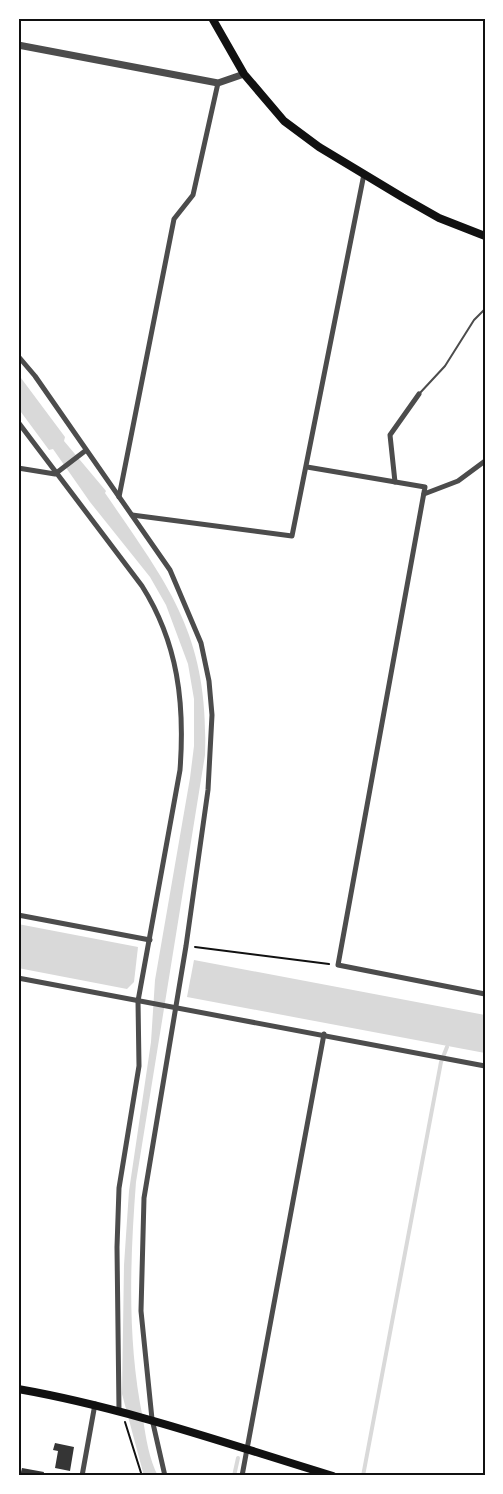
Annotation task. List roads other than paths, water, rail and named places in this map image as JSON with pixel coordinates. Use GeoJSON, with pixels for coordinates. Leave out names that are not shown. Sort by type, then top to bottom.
{"type":"FeatureCollection","features":[{"type":"Feature","properties":{"kind":"main road"},"geometry":{"type":"LineString","coordinates":[[212,18],[244,74],[284,121],[364,174],[439,218],[485,236]]}},
{"type":"Feature","properties":{"kind":"main road"},"geometry":{"type":"LineString","coordinates":[[18,1389],[95,1404],[150,1418],[333,1476]]}},
{"type":"Feature","properties":{"kind":"street"},"geometry":{"type":"LineString","coordinates":[[18,45],[218,84],[244,74]]}},
{"type":"Feature","properties":{"kind":"street"},"geometry":{"type":"LineString","coordinates":[[119,497],[174,219],[193,195],[218,84]]}},
{"type":"Feature","properties":{"kind":"street"},"geometry":{"type":"LineString","coordinates":[[132,515],[292,536],[308,466],[364,174]]}},
{"type":"Feature","properties":{"kind":"street"},"geometry":{"type":"LineString","coordinates":[[18,356],[35,376],[170,570],[201,643],[209,681],[212,715],[211,757],[186,946],[144,1198],[141,1311],[150,1418],[165,1476]]}},
{"type":"Feature","properties":{"kind":"street"},"geometry":{"type":"LineString","coordinates":[[395,482],[390,435],[420,394]]}},
{"type":"Feature","properties":{"kind":"street"},"geometry":{"type":"LineString","coordinates":[[18,422],[55,474],[142,586],[156,609],[171,644],[180,684],[183,731],[180,770],[138,1001],[140,1066],[119,1188],[117,1247],[123,1411]]}},
{"type":"Feature","properties":{"kind":"street"},"geometry":{"type":"LineString","coordinates":[[18,468],[55,474],[85,451]]}},
{"type":"Feature","properties":{"kind":"street"},"geometry":{"type":"LineString","coordinates":[[424,494],[458,481],[485,461]]}},
{"type":"Feature","properties":{"kind":"street"},"geometry":{"type":"LineString","coordinates":[[308,466],[425,487],[338,965],[485,994]]}},
{"type":"Feature","properties":{"kind":"street"},"geometry":{"type":"LineString","coordinates":[[18,915],[150,940]]}},
{"type":"Feature","properties":{"kind":"street"},"geometry":{"type":"LineString","coordinates":[[18,978],[485,1066]]}},
{"type":"Feature","properties":{"kind":"street"},"geometry":{"type":"LineString","coordinates":[[242,1476],[324,1034]]}},
{"type":"Feature","properties":{"kind":"street"},"geometry":{"type":"LineString","coordinates":[[82,1476],[95,1404]]}},
{"type":"Feature","properties":{"kind":"lane"},"geometry":{"type":"LineString","coordinates":[[420,394],[445,366],[474,320],[485,309]]}},
{"type":"Feature","properties":{"kind":"waterway"},"geometry":{"type":"LineString","coordinates":[[363,1476],[441,1062],[447,1047]]}},
{"type":"Feature","properties":{"kind":"waterway"},"geometry":{"type":"LineString","coordinates":[[234,1476],[238,1458]]}},
{"type":"Feature","properties":{"kind":"waterway"},"geometry":{"type":"LineString","coordinates":[[135,1475],[143,1476]]}}]}
